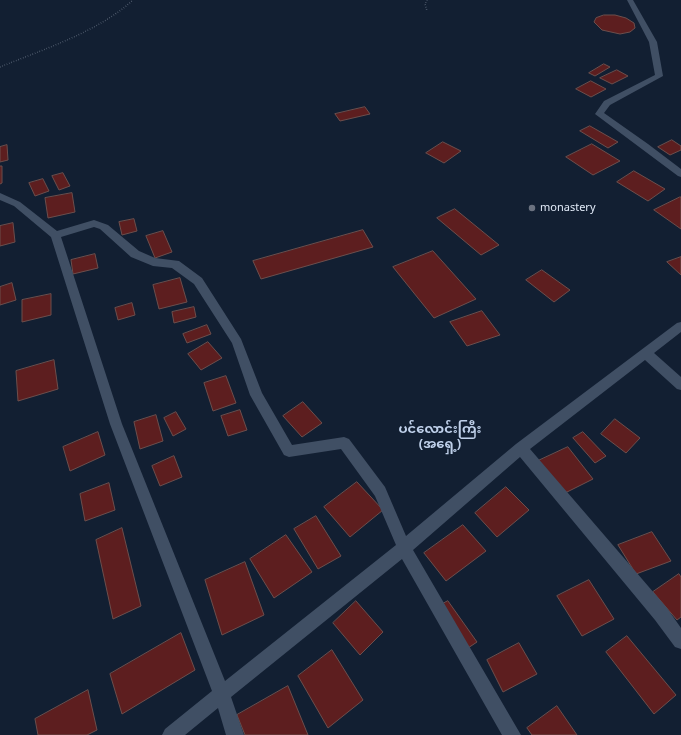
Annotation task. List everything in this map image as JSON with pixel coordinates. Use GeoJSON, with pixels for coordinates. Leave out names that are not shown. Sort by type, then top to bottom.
{"type":"FeatureCollection","features":[{"type":"Feature","properties":{"kind":"street"},"geometry":{"type":"LineString","coordinates":[[630,0],[653,42],[659,76],[607,103],[598,114],[645,146],[681,174]]}},
{"type":"Feature","properties":{"kind":"street"},"geometry":{"type":"LineString","coordinates":[[0,196],[17,204],[54,235],[73,288],[116,424],[222,694],[235,735]]}},
{"type":"Feature","properties":{"kind":"street"},"geometry":{"type":"LineString","coordinates":[[54,235],[94,223],[104,227],[135,254],[153,262],[175,264],[198,281],[237,342],[256,395],[289,451],[344,443],[380,492],[404,548],[512,735]]}},
{"type":"Feature","properties":{"kind":"street"},"geometry":{"type":"LineString","coordinates":[[171,735],[404,548],[521,448],[681,326]]}},
{"type":"Feature","properties":{"kind":"street"},"geometry":{"type":"LineString","coordinates":[[646,352],[681,385]]}},
{"type":"Feature","properties":{"kind":"street"},"geometry":{"type":"LineString","coordinates":[[521,448],[661,614],[681,641]]}},
{"type":"Feature","properties":{"kind":"path"},"geometry":{"type":"LineString","coordinates":[[0,67],[74,37],[123,9],[134,0]]}},
{"type":"Feature","properties":{"kind":"path"},"geometry":{"type":"LineString","coordinates":[[427,0],[425,4],[427,11]]}},
{"type":"Feature","properties":{"kind":"building"},"geometry":{"type":"Polygon","coordinates":[[[604,15],[615,15],[626,18],[634,23],[635,28],[630,32],[620,34],[602,30],[594,22],[596,18],[604,15]]]}},
{"type":"Feature","properties":{"kind":"building"},"geometry":{"type":"Polygon","coordinates":[[[604,64],[610,67],[595,76],[589,73],[604,64]]]}},
{"type":"Feature","properties":{"kind":"building"},"geometry":{"type":"Polygon","coordinates":[[[617,70],[628,76],[612,84],[600,78],[617,70]]]}},
{"type":"Feature","properties":{"kind":"building"},"geometry":{"type":"Polygon","coordinates":[[[591,81],[606,89],[591,97],[576,89],[591,81]]]}},
{"type":"Feature","properties":{"kind":"building"},"geometry":{"type":"Polygon","coordinates":[[[365,107],[370,114],[340,121],[335,114],[365,107]]]}},
{"type":"Feature","properties":{"kind":"building"},"geometry":{"type":"Polygon","coordinates":[[[590,126],[618,142],[608,148],[580,131],[590,126]]]}},
{"type":"Feature","properties":{"kind":"building"},"geometry":{"type":"Polygon","coordinates":[[[672,140],[681,146],[681,150],[670,155],[658,147],[672,140]]]}},
{"type":"Feature","properties":{"kind":"building"},"geometry":{"type":"Polygon","coordinates":[[[443,142],[461,151],[444,163],[426,153],[443,142]]]}},
{"type":"Feature","properties":{"kind":"building"},"geometry":{"type":"Polygon","coordinates":[[[592,144],[620,161],[593,175],[566,157],[592,144]]]}},
{"type":"Feature","properties":{"kind":"building"},"geometry":{"type":"Polygon","coordinates":[[[7,145],[8,160],[0,162],[0,147],[7,145]]]}},
{"type":"Feature","properties":{"kind":"building"},"geometry":{"type":"Polygon","coordinates":[[[0,166],[2,166],[2,183],[0,184],[0,166]]]}},
{"type":"Feature","properties":{"kind":"building"},"geometry":{"type":"Polygon","coordinates":[[[634,171],[665,189],[648,201],[617,182],[634,171]]]}},
{"type":"Feature","properties":{"kind":"building"},"geometry":{"type":"Polygon","coordinates":[[[63,173],[70,186],[59,190],[52,176],[63,173]]]}},
{"type":"Feature","properties":{"kind":"building"},"geometry":{"type":"Polygon","coordinates":[[[43,179],[49,191],[35,196],[29,183],[43,179]]]}},
{"type":"Feature","properties":{"kind":"building"},"geometry":{"type":"Polygon","coordinates":[[[72,193],[75,212],[48,218],[45,198],[72,193]]]}},
{"type":"Feature","properties":{"kind":"building"},"geometry":{"type":"Polygon","coordinates":[[[681,197],[681,229],[654,210],[681,197]]]}},
{"type":"Feature","properties":{"kind":"building"},"geometry":{"type":"Polygon","coordinates":[[[455,209],[499,245],[481,255],[437,218],[455,209]]]}},
{"type":"Feature","properties":{"kind":"building"},"geometry":{"type":"Polygon","coordinates":[[[134,219],[137,231],[122,235],[119,222],[134,219]]]}},
{"type":"Feature","properties":{"kind":"building"},"geometry":{"type":"Polygon","coordinates":[[[13,223],[15,242],[0,246],[0,226],[13,223]]]}},
{"type":"Feature","properties":{"kind":"building"},"geometry":{"type":"Polygon","coordinates":[[[363,230],[373,247],[261,279],[253,261],[363,230]]]}},
{"type":"Feature","properties":{"kind":"building"},"geometry":{"type":"Polygon","coordinates":[[[163,231],[172,252],[155,258],[146,236],[163,231]]]}},
{"type":"Feature","properties":{"kind":"building"},"geometry":{"type":"Polygon","coordinates":[[[433,251],[476,299],[434,318],[393,267],[433,251]]]}},
{"type":"Feature","properties":{"kind":"building"},"geometry":{"type":"Polygon","coordinates":[[[95,254],[98,268],[73,274],[71,260],[95,254]]]}},
{"type":"Feature","properties":{"kind":"building"},"geometry":{"type":"Polygon","coordinates":[[[681,257],[681,275],[667,262],[681,257]]]}},
{"type":"Feature","properties":{"kind":"building"},"geometry":{"type":"Polygon","coordinates":[[[542,270],[570,290],[554,302],[526,280],[542,270]]]}},
{"type":"Feature","properties":{"kind":"building"},"geometry":{"type":"Polygon","coordinates":[[[180,278],[187,302],[159,309],[153,285],[180,278]]]}},
{"type":"Feature","properties":{"kind":"building"},"geometry":{"type":"Polygon","coordinates":[[[12,283],[16,300],[0,305],[0,287],[12,283]]]}},
{"type":"Feature","properties":{"kind":"building"},"geometry":{"type":"Polygon","coordinates":[[[51,294],[51,315],[22,322],[22,300],[51,294]]]}},
{"type":"Feature","properties":{"kind":"building"},"geometry":{"type":"Polygon","coordinates":[[[132,303],[135,315],[118,320],[115,308],[132,303]]]}},
{"type":"Feature","properties":{"kind":"building"},"geometry":{"type":"Polygon","coordinates":[[[194,307],[196,317],[174,323],[172,312],[194,307]]]}},
{"type":"Feature","properties":{"kind":"building"},"geometry":{"type":"Polygon","coordinates":[[[482,311],[500,335],[467,346],[450,322],[482,311]]]}},
{"type":"Feature","properties":{"kind":"building"},"geometry":{"type":"Polygon","coordinates":[[[207,325],[211,334],[187,343],[183,334],[207,325]]]}},
{"type":"Feature","properties":{"kind":"building"},"geometry":{"type":"Polygon","coordinates":[[[208,342],[222,358],[201,370],[188,354],[208,342]]]}},
{"type":"Feature","properties":{"kind":"building"},"geometry":{"type":"Polygon","coordinates":[[[54,360],[58,389],[18,401],[16,371],[54,360]]]}},
{"type":"Feature","properties":{"kind":"building"},"geometry":{"type":"Polygon","coordinates":[[[226,376],[236,403],[213,411],[204,383],[226,376]]]}},
{"type":"Feature","properties":{"kind":"building"},"geometry":{"type":"Polygon","coordinates":[[[303,402],[322,423],[302,437],[283,416],[303,402]]]}},
{"type":"Feature","properties":{"kind":"building"},"geometry":{"type":"Polygon","coordinates":[[[240,410],[247,430],[228,436],[221,416],[240,410]]]}},
{"type":"Feature","properties":{"kind":"building"},"geometry":{"type":"Polygon","coordinates":[[[176,412],[186,429],[173,436],[164,418],[176,412]]]}},
{"type":"Feature","properties":{"kind":"building"},"geometry":{"type":"Polygon","coordinates":[[[156,415],[163,441],[140,449],[134,422],[156,415]]]}},
{"type":"Feature","properties":{"kind":"building"},"geometry":{"type":"Polygon","coordinates":[[[615,419],[640,438],[626,453],[601,434],[615,419]]]}},
{"type":"Feature","properties":{"kind":"building"},"geometry":{"type":"Polygon","coordinates":[[[98,432],[105,455],[70,471],[63,447],[98,432]]]}},
{"type":"Feature","properties":{"kind":"building"},"geometry":{"type":"Polygon","coordinates":[[[583,432],[606,456],[595,463],[573,438],[583,432]]]}},
{"type":"Feature","properties":{"kind":"building"},"geometry":{"type":"Polygon","coordinates":[[[568,447],[593,479],[563,494],[538,461],[568,447]]]}},
{"type":"Feature","properties":{"kind":"building"},"geometry":{"type":"Polygon","coordinates":[[[174,456],[182,477],[160,486],[152,466],[174,456]]]}},
{"type":"Feature","properties":{"kind":"building"},"geometry":{"type":"Polygon","coordinates":[[[357,482],[383,510],[350,537],[324,507],[357,482]]]}},
{"type":"Feature","properties":{"kind":"building"},"geometry":{"type":"Polygon","coordinates":[[[109,483],[115,510],[85,521],[80,494],[109,483]]]}},
{"type":"Feature","properties":{"kind":"building"},"geometry":{"type":"Polygon","coordinates":[[[506,487],[529,510],[497,537],[475,513],[506,487]]]}},
{"type":"Feature","properties":{"kind":"building"},"geometry":{"type":"Polygon","coordinates":[[[316,516],[341,556],[318,569],[294,529],[316,516]]]}},
{"type":"Feature","properties":{"kind":"building"},"geometry":{"type":"Polygon","coordinates":[[[463,525],[486,551],[446,581],[424,553],[463,525]]]}},
{"type":"Feature","properties":{"kind":"building"},"geometry":{"type":"Polygon","coordinates":[[[122,528],[141,606],[113,619],[96,540],[122,528]]]}},
{"type":"Feature","properties":{"kind":"building"},"geometry":{"type":"Polygon","coordinates":[[[652,532],[671,561],[636,574],[618,545],[652,532]]]}},
{"type":"Feature","properties":{"kind":"building"},"geometry":{"type":"Polygon","coordinates":[[[286,535],[312,572],[274,598],[250,559],[286,535]]]}},
{"type":"Feature","properties":{"kind":"building"},"geometry":{"type":"Polygon","coordinates":[[[245,562],[264,615],[222,635],[205,580],[245,562]]]}},
{"type":"Feature","properties":{"kind":"building"},"geometry":{"type":"Polygon","coordinates":[[[679,574],[681,577],[681,617],[677,620],[653,592],[679,574]]]}},
{"type":"Feature","properties":{"kind":"building"},"geometry":{"type":"Polygon","coordinates":[[[589,580],[614,619],[582,636],[557,596],[589,580]]]}},
{"type":"Feature","properties":{"kind":"building"},"geometry":{"type":"Polygon","coordinates":[[[356,601],[383,632],[360,655],[333,623],[356,601]]]}},
{"type":"Feature","properties":{"kind":"building"},"geometry":{"type":"Polygon","coordinates":[[[448,601],[477,642],[468,648],[439,606],[448,601]]]}},
{"type":"Feature","properties":{"kind":"building"},"geometry":{"type":"Polygon","coordinates":[[[181,633],[195,670],[122,714],[110,674],[181,633]]]}},
{"type":"Feature","properties":{"kind":"building"},"geometry":{"type":"Polygon","coordinates":[[[627,636],[676,695],[654,714],[606,652],[627,636]]]}},
{"type":"Feature","properties":{"kind":"building"},"geometry":{"type":"Polygon","coordinates":[[[519,643],[537,674],[503,692],[487,660],[519,643]]]}},
{"type":"Feature","properties":{"kind":"building"},"geometry":{"type":"Polygon","coordinates":[[[332,650],[363,700],[328,728],[298,676],[332,650]]]}},
{"type":"Feature","properties":{"kind":"building"},"geometry":{"type":"Polygon","coordinates":[[[288,686],[308,735],[245,735],[237,715],[288,686]]]}},
{"type":"Feature","properties":{"kind":"building"},"geometry":{"type":"Polygon","coordinates":[[[88,690],[97,730],[87,735],[38,735],[35,719],[88,690]]]}},
{"type":"Feature","properties":{"kind":"building"},"geometry":{"type":"Polygon","coordinates":[[[557,706],[577,735],[532,735],[527,728],[557,706]]]}},
{"type":"Feature","properties":{"kind":"place","name":"monastery"},"geometry":{"type":"Point","coordinates":[532,208]}},
{"type":"Feature","properties":{"kind":"district","name":"ပင်လောင်းကြီး (အရှေ့)"},"geometry":{"type":"Point","coordinates":[440,436]}}]}
